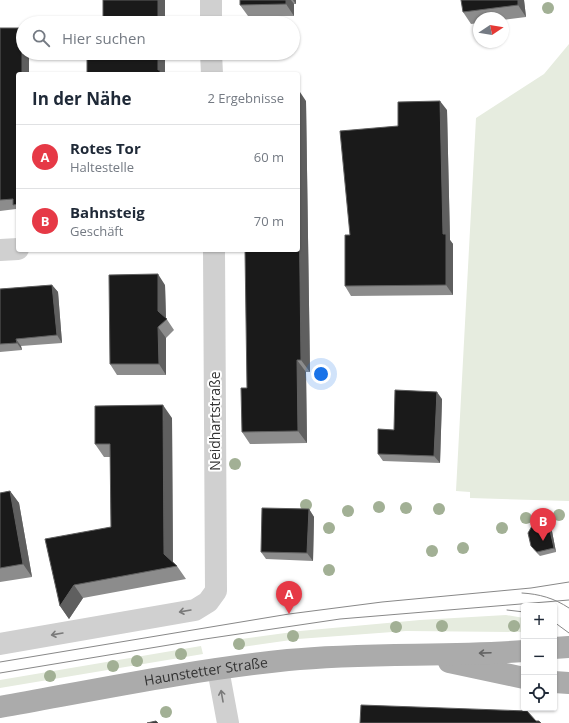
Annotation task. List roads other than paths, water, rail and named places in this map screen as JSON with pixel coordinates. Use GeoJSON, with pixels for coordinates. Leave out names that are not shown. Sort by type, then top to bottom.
{"type":"FeatureCollection","features":[{"type":"Feature","properties":{"kind":"main road"},"geometry":{"type":"LineString","coordinates":[[557,648],[569,647]]}},
{"type":"Feature","properties":{"kind":"main road","name":"Haunstetter Straße"},"geometry":{"type":"LineString","coordinates":[[0,707],[218,669],[296,660],[350,656],[521,651]]}},
{"type":"Feature","properties":{"kind":"main road","name":"Haunstetter Straße"},"geometry":{"type":"LineString","coordinates":[[414,655],[521,677]]}},
{"type":"Feature","properties":{"kind":"main road"},"geometry":{"type":"LineString","coordinates":[[557,682],[569,683]]}},
{"type":"Feature","properties":{"kind":"street"},"geometry":{"type":"LineString","coordinates":[[211,0],[211,16]]}},
{"type":"Feature","properties":{"kind":"street"},"geometry":{"type":"LineString","coordinates":[[211,60],[212,72]]}},
{"type":"Feature","properties":{"kind":"street"},"geometry":{"type":"LineString","coordinates":[[0,250],[16,249]]}},
{"type":"Feature","properties":{"kind":"street","name":"Neidhartstraße"},"geometry":{"type":"LineString","coordinates":[[0,644],[195,610],[208,602],[216,591],[214,252]]}},
{"type":"Feature","properties":{"kind":"street"},"geometry":{"type":"LineString","coordinates":[[218,669],[228,723]]}},
{"type":"Feature","properties":{"kind":"tram line"},"geometry":{"type":"LineString","coordinates":[[0,662],[289,614],[382,602],[531,588],[569,582]]}},
{"type":"Feature","properties":{"kind":"tram line"},"geometry":{"type":"LineString","coordinates":[[522,593],[546,597],[569,608]]}},
{"type":"Feature","properties":{"kind":"tram line"},"geometry":{"type":"LineString","coordinates":[[0,673],[205,639],[340,619],[569,600]]}},
{"type":"Feature","properties":{"kind":"tram line"},"geometry":{"type":"LineString","coordinates":[[507,610],[521,612]]}},
{"type":"Feature","properties":{"kind":"tram line"},"geometry":{"type":"LineString","coordinates":[[557,624],[569,633]]}},
{"type":"Feature","properties":{"kind":"place","name":"Bahnsteig"},"geometry":{"type":"Point","coordinates":[543,541]}},
{"type":"Feature","properties":{"kind":"place","name":"Rotes Tor"},"geometry":{"type":"Point","coordinates":[289,614]}}]}
